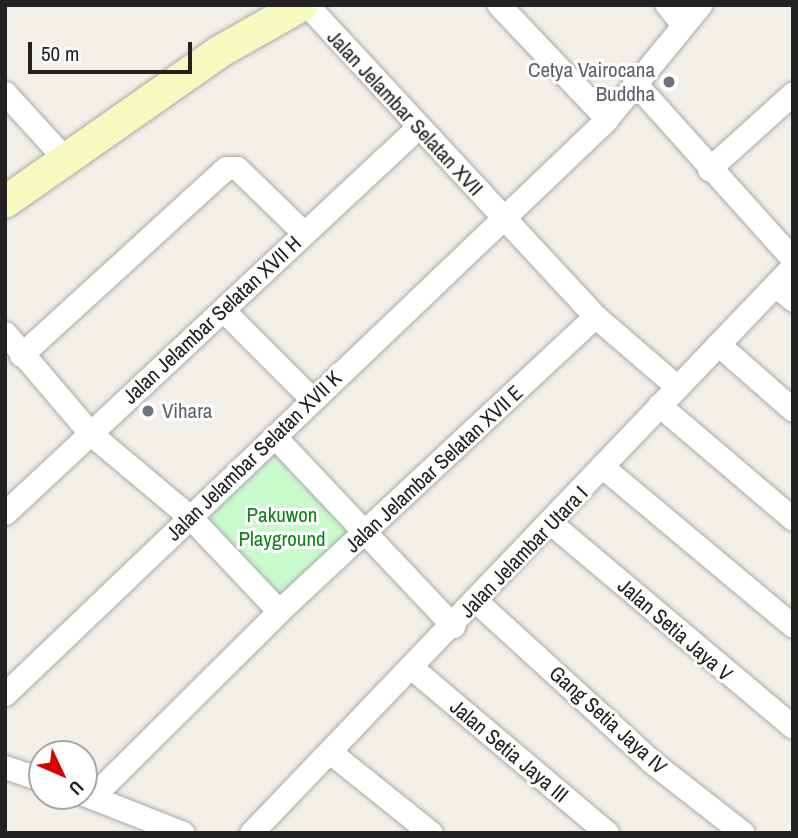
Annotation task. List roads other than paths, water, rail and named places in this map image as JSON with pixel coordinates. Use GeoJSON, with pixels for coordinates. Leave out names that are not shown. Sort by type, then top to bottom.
{"type":"FeatureCollection","features":[{"type":"Feature","properties":{"kind":"street","name":"Jalan Jelambar Selatan XVII"},"geometry":{"type":"LineString","coordinates":[[304,5],[595,316],[676,386]]}},
{"type":"Feature","properties":{"kind":"street"},"geometry":{"type":"LineString","coordinates":[[5,202],[219,52],[304,5]]}},
{"type":"Feature","properties":{"kind":"street"},"geometry":{"type":"LineString","coordinates":[[499,5],[607,119]]}},
{"type":"Feature","properties":{"kind":"street","name":"Jalan Jelambar Selatan XVII K"},"geometry":{"type":"LineString","coordinates":[[5,694],[607,119],[634,82],[674,14],[700,5]]}},
{"type":"Feature","properties":{"kind":"street"},"geometry":{"type":"LineString","coordinates":[[634,82],[709,169],[793,259]]}},
{"type":"Feature","properties":{"kind":"street"},"geometry":{"type":"LineString","coordinates":[[5,93],[67,161]]}},
{"type":"Feature","properties":{"kind":"street"},"geometry":{"type":"LineString","coordinates":[[709,169],[793,93]]}},
{"type":"Feature","properties":{"kind":"street","name":"Jalan Jelambar Selatan XVII H"},"geometry":{"type":"LineString","coordinates":[[5,513],[418,127]]}},
{"type":"Feature","properties":{"kind":"street"},"geometry":{"type":"LineString","coordinates":[[279,611],[191,518],[91,433],[10,341],[226,167],[237,168],[304,233]]}},
{"type":"Feature","properties":{"kind":"street","name":"Jalan Jelambar Utara I"},"geometry":{"type":"LineString","coordinates":[[251,833],[477,601],[613,475],[668,412],[676,386],[718,344],[784,293],[793,265]]}},
{"type":"Feature","properties":{"kind":"street"},"geometry":{"type":"LineString","coordinates":[[224,311],[312,399]]}},
{"type":"Feature","properties":{"kind":"street","name":"Jalan Jelambar Selatan XVII E"},"geometry":{"type":"LineString","coordinates":[[98,786],[279,611],[369,530],[595,316]]}},
{"type":"Feature","properties":{"kind":"street"},"geometry":{"type":"LineString","coordinates":[[718,344],[793,411]]}},
{"type":"Feature","properties":{"kind":"street"},"geometry":{"type":"LineString","coordinates":[[668,412],[793,519]]}},
{"type":"Feature","properties":{"kind":"street"},"geometry":{"type":"LineString","coordinates":[[275,437],[369,530],[453,626]]}},
{"type":"Feature","properties":{"kind":"street"},"geometry":{"type":"LineString","coordinates":[[613,475],[793,626]]}},
{"type":"Feature","properties":{"kind":"street","name":"Jalan Setia Jaya V"},"geometry":{"type":"LineString","coordinates":[[556,527],[793,727]]}},
{"type":"Feature","properties":{"kind":"street","name":"Gang Setia Jaya IV"},"geometry":{"type":"LineString","coordinates":[[477,601],[652,762],[743,833]]}},
{"type":"Feature","properties":{"kind":"street","name":"Jalan Setia Jaya III"},"geometry":{"type":"LineString","coordinates":[[412,668],[607,833]]}},
{"type":"Feature","properties":{"kind":"street"},"geometry":{"type":"LineString","coordinates":[[330,752],[431,833]]}},
{"type":"Feature","properties":{"kind":"street"},"geometry":{"type":"LineString","coordinates":[[5,767],[28,775]]}},
{"type":"Feature","properties":{"kind":"street"},"geometry":{"type":"LineString","coordinates":[[98,800],[183,833]]}},
{"type":"Feature","properties":{"kind":"place","name":"Cetya Vairocana Buddha"},"geometry":{"type":"Point","coordinates":[669,82]}},
{"type":"Feature","properties":{"kind":"place","name":"Vihara"},"geometry":{"type":"Point","coordinates":[148,411]}},
{"type":"Feature","properties":{"kind":"park label","name":"Pakuwon Playground"},"geometry":{"type":"Point","coordinates":[282,527]}}]}
